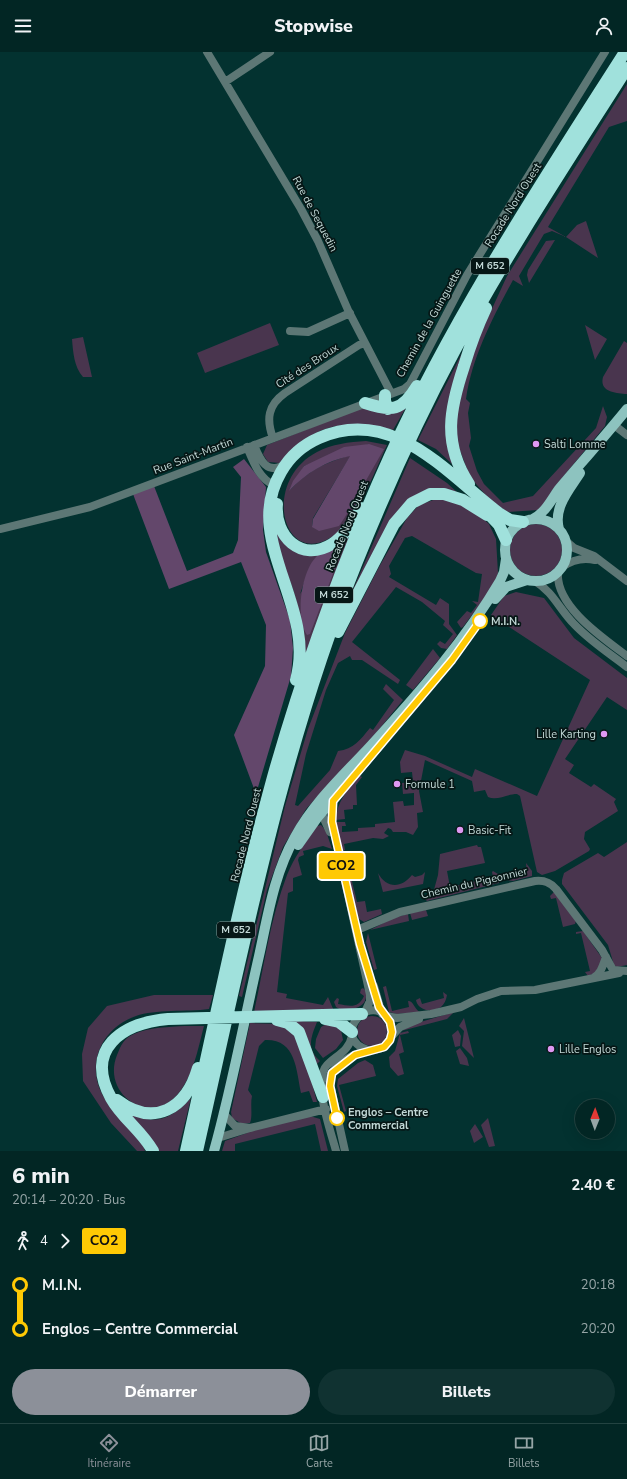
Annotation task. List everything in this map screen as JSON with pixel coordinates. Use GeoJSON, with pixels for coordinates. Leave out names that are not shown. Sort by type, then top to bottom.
{"type":"FeatureCollection","features":[{"type":"Feature","properties":{"kind":"highway","name":"Rocade Nord Ouest"},"geometry":{"type":"LineString","coordinates":[[228,993],[261,824],[285,736],[305,674],[348,556],[413,422],[444,347],[490,266],[625,52]]}},
{"type":"Feature","properties":{"kind":"highway","name":"Rocade Nord Ouest"},"geometry":{"type":"LineString","coordinates":[[413,422],[504,262],[627,68]]}},
{"type":"Feature","properties":{"kind":"highway"},"geometry":{"type":"LineString","coordinates":[[474,491],[462,472],[454,452],[450,433],[451,412],[455,394],[468,354],[504,262]]}},
{"type":"Feature","properties":{"kind":"highway"},"geometry":{"type":"LineString","coordinates":[[366,403],[388,409],[398,408],[413,394],[461,309],[490,266]]}},
{"type":"Feature","properties":{"kind":"highway"},"geometry":{"type":"LineString","coordinates":[[388,394],[385,401],[388,409]]}},
{"type":"Feature","properties":{"kind":"highway"},"geometry":{"type":"LineString","coordinates":[[285,736],[288,711],[299,666],[300,645],[294,608],[270,534],[269,509],[274,485],[305,445],[324,436],[346,430],[365,430],[393,436],[419,449],[474,491],[500,514],[510,520],[528,520]]}},
{"type":"Feature","properties":{"kind":"highway"},"geometry":{"type":"LineString","coordinates":[[395,459],[352,523],[340,538],[320,549],[308,549],[295,545],[286,539],[280,530],[277,519],[277,505],[287,469],[305,454],[326,443],[352,437],[379,439],[410,452],[427,462],[455,484],[494,520],[501,528],[506,540]]}},
{"type":"Feature","properties":{"kind":"highway","name":"Rocade Nord Ouest"},"geometry":{"type":"LineString","coordinates":[[228,993],[306,704],[395,459]]}},
{"type":"Feature","properties":{"kind":"highway"},"geometry":{"type":"LineString","coordinates":[[306,704],[320,678],[347,614],[394,524],[405,510],[422,497],[430,494],[444,494],[463,500],[494,520]]}},
{"type":"Feature","properties":{"kind":"highway"},"geometry":{"type":"LineString","coordinates":[[186,1151],[213,1040],[228,993]]}},
{"type":"Feature","properties":{"kind":"highway"},"geometry":{"type":"LineString","coordinates":[[153,1151],[141,1134],[116,1105],[107,1089],[104,1076],[104,1055],[113,1040],[131,1027],[147,1022],[168,1019],[290,1017],[363,1013]]}},
{"type":"Feature","properties":{"kind":"highway"},"geometry":{"type":"LineString","coordinates":[[254,1017],[284,1022],[296,1028],[303,1040],[324,1103]]}},
{"type":"Feature","properties":{"kind":"highway"},"geometry":{"type":"LineString","coordinates":[[290,1017],[334,1020],[346,1026],[352,1034]]}},
{"type":"Feature","properties":{"kind":"highway"},"geometry":{"type":"LineString","coordinates":[[107,1089],[117,1100],[136,1112],[153,1114],[170,1109],[179,1103],[190,1087],[213,1040]]}},
{"type":"Feature","properties":{"kind":"highway"},"geometry":{"type":"LineString","coordinates":[[197,1151],[213,1040]]}},
{"type":"Feature","properties":{"kind":"main road"},"geometry":{"type":"LineString","coordinates":[[531,581],[514,572],[506,559],[504,551],[506,540],[514,528],[544,512],[558,491],[594,451],[627,409]]}},
{"type":"Feature","properties":{"kind":"main road"},"geometry":{"type":"LineString","coordinates":[[268,917],[278,886],[292,855],[320,814],[452,660],[502,591],[514,583],[546,580],[560,570],[567,555],[566,541],[559,529],[557,519],[559,509],[594,451]]}},
{"type":"Feature","properties":{"kind":"main road"},"geometry":{"type":"LineString","coordinates":[[528,520],[548,521],[559,529]]}},
{"type":"Feature","properties":{"kind":"main road"},"geometry":{"type":"LineString","coordinates":[[214,1151],[275,884],[283,861],[296,835],[322,799],[354,761],[375,741],[451,651],[499,583],[504,572],[506,559]]}},
{"type":"Feature","properties":{"kind":"street","name":"Rue de Sequedin"},"geometry":{"type":"LineString","coordinates":[[207,52],[298,203],[320,245],[388,394]]}},
{"type":"Feature","properties":{"kind":"street"},"geometry":{"type":"LineString","coordinates":[[225,82],[270,52]]}},
{"type":"Feature","properties":{"kind":"street","name":"Chemin de la Guinguette"},"geometry":{"type":"LineString","coordinates":[[388,394],[404,389],[410,384],[467,275],[605,52]]}},
{"type":"Feature","properties":{"kind":"street"},"geometry":{"type":"LineString","coordinates":[[290,331],[308,332],[350,313]]}},
{"type":"Feature","properties":{"kind":"street","name":"Cité des Broux"},"geometry":{"type":"LineString","coordinates":[[273,438],[268,418],[275,401],[359,345],[365,343]]}},
{"type":"Feature","properties":{"kind":"street","name":"Rue Saint-Martin"},"geometry":{"type":"LineString","coordinates":[[0,529],[85,508],[388,394]]}},
{"type":"Feature","properties":{"kind":"street"},"geometry":{"type":"LineString","coordinates":[[614,425],[627,436]]}},
{"type":"Feature","properties":{"kind":"street"},"geometry":{"type":"LineString","coordinates":[[251,446],[267,466],[276,469],[287,469]]}},
{"type":"Feature","properties":{"kind":"street"},"geometry":{"type":"LineString","coordinates":[[251,446],[260,474],[274,485]]}},
{"type":"Feature","properties":{"kind":"street"},"geometry":{"type":"LineString","coordinates":[[566,541],[574,548],[590,554],[604,563],[627,581]]}},
{"type":"Feature","properties":{"kind":"street"},"geometry":{"type":"LineString","coordinates":[[604,563],[582,558],[570,562],[560,570],[560,591],[573,609],[592,629],[627,656]]}},
{"type":"Feature","properties":{"kind":"street"},"geometry":{"type":"LineString","coordinates":[[531,581],[550,593],[580,630],[627,667]]}},
{"type":"Feature","properties":{"kind":"street"},"geometry":{"type":"LineString","coordinates":[[336,796],[331,813],[336,848],[360,944],[384,1015],[392,1028],[390,1038]]}},
{"type":"Feature","properties":{"kind":"street"},"geometry":{"type":"LineString","coordinates":[[322,799],[319,806],[320,814],[326,823],[336,848]]}},
{"type":"Feature","properties":{"kind":"street","name":"Chemin du Pigeonnier"},"geometry":{"type":"LineString","coordinates":[[356,930],[376,924],[400,912],[540,880],[550,883],[556,889],[602,950],[613,970],[625,972]]}},
{"type":"Feature","properties":{"kind":"street"},"geometry":{"type":"LineString","coordinates":[[336,1151],[324,1103],[321,1080],[324,1070],[348,1047],[352,1034],[353,1023],[363,1013],[370,996],[360,944]]}},
{"type":"Feature","properties":{"kind":"street"},"geometry":{"type":"LineString","coordinates":[[590,979],[597,976],[606,957]]}},
{"type":"Feature","properties":{"kind":"street"},"geometry":{"type":"LineString","coordinates":[[345,1151],[330,1090],[329,1079],[333,1070],[355,1055],[368,1050],[382,1048],[400,1027],[435,1014],[461,1007],[477,998],[501,991],[535,990],[625,972]]}},
{"type":"Feature","properties":{"kind":"street"},"geometry":{"type":"LineString","coordinates":[[363,1013],[372,1011],[397,1018],[435,1014]]}},
{"type":"Feature","properties":{"kind":"street"},"geometry":{"type":"LineString","coordinates":[[352,1034],[358,1046],[368,1050]]}},
{"type":"Feature","properties":{"kind":"street"},"geometry":{"type":"LineString","coordinates":[[218,1138],[324,1103]]}},
{"type":"Feature","properties":{"kind":"street"},"geometry":{"type":"LineString","coordinates":[[223,1113],[235,1126],[250,1128]]}},
{"type":"Feature","properties":{"kind":"shaded area"},"geometry":{"type":"Polygon","coordinates":[[[627,84],[627,121],[609,127],[548,227],[566,237],[552,231],[544,234],[519,276],[523,286],[513,280],[484,338],[473,368],[466,399],[470,403],[468,413],[471,438],[469,446],[477,471],[484,484],[503,503],[533,496],[596,428],[603,406],[607,417],[605,426],[553,489],[543,507],[538,510],[507,512],[489,499],[470,477],[456,440],[455,420],[473,350],[507,276],[627,84]]]}},
{"type":"Feature","properties":{"kind":"shaded area"},"geometry":{"type":"Polygon","coordinates":[[[586,221],[598,258],[566,237],[577,225],[586,221]]]}},
{"type":"Feature","properties":{"kind":"shaded area"},"geometry":{"type":"Polygon","coordinates":[[[555,240],[529,283],[527,275],[528,270],[546,241],[555,240]]]}},
{"type":"Feature","properties":{"kind":"shaded area"},"geometry":{"type":"Polygon","coordinates":[[[270,323],[279,345],[205,373],[197,353],[270,323]]]}},
{"type":"Feature","properties":{"kind":"shaded area"},"geometry":{"type":"Polygon","coordinates":[[[585,325],[607,339],[595,360],[585,325]]]}},
{"type":"Feature","properties":{"kind":"shaded area"},"geometry":{"type":"Polygon","coordinates":[[[83,337],[92,377],[83,377],[74,359],[72,339],[83,337]]]}},
{"type":"Feature","properties":{"kind":"shaded area"},"geometry":{"type":"Polygon","coordinates":[[[469,339],[450,396],[453,465],[436,449],[418,440],[469,339]]]}},
{"type":"Feature","properties":{"kind":"shaded area"},"geometry":{"type":"Polygon","coordinates":[[[624,341],[627,343],[627,394],[609,391],[602,382],[603,377],[624,341]]]}},
{"type":"Feature","properties":{"kind":"shaded area"},"geometry":{"type":"Polygon","coordinates":[[[408,404],[393,430],[358,425],[330,427],[306,439],[280,463],[268,462],[263,454],[267,445],[366,406],[408,404]]]}},
{"type":"Feature","properties":{"kind":"shaded area"},"geometry":{"type":"Polygon","coordinates":[[[366,441],[387,445],[368,488],[351,519],[345,526],[325,541],[308,543],[295,537],[286,523],[284,505],[287,485],[298,467],[323,449],[341,444],[366,441]],[[369,444],[304,466],[290,490],[311,472],[333,461],[351,455],[313,518],[312,527],[369,444]]]}},
{"type":"Feature","properties":{"kind":"shaded area"},"geometry":{"type":"Polygon","coordinates":[[[369,444],[384,449],[339,526],[319,531],[312,527],[313,519],[350,456],[333,461],[309,473],[289,491],[293,481],[304,466],[344,447],[369,444]]]}},
{"type":"Feature","properties":{"kind":"shaded area"},"geometry":{"type":"Polygon","coordinates":[[[410,458],[447,483],[458,493],[419,494],[352,592],[410,458]]]}},
{"type":"Feature","properties":{"kind":"shaded area"},"geometry":{"type":"Polygon","coordinates":[[[244,459],[266,487],[263,530],[266,552],[290,620],[293,648],[291,676],[256,794],[234,735],[265,666],[266,625],[241,562],[169,589],[133,494],[154,486],[187,571],[233,553],[238,540],[241,477],[233,467],[244,459]]]}},
{"type":"Feature","properties":{"kind":"shaded area"},"geometry":{"type":"Polygon","coordinates":[[[436,499],[446,499],[461,504],[480,516],[489,524],[496,539],[498,573],[494,585],[461,628],[457,622],[467,611],[471,613],[477,605],[472,601],[478,602],[482,574],[476,573],[412,536],[405,538],[389,566],[391,574],[389,577],[436,605],[440,598],[449,604],[449,624],[457,635],[447,649],[441,648],[437,644],[440,641],[445,644],[453,634],[443,625],[445,621],[422,602],[396,587],[352,642],[400,680],[398,684],[362,660],[352,660],[350,656],[338,663],[326,690],[306,754],[295,805],[298,806],[330,770],[338,751],[353,746],[370,728],[373,730],[394,700],[383,689],[386,684],[403,700],[376,733],[306,809],[283,847],[267,890],[242,997],[239,996],[285,806],[308,729],[345,633],[379,567],[407,518],[419,505],[436,499]]]}},
{"type":"Feature","properties":{"kind":"shaded area"},"geometry":{"type":"Polygon","coordinates":[[[536,524],[546,526],[554,532],[560,540],[562,550],[560,560],[554,568],[546,574],[536,576],[526,574],[518,568],[512,560],[510,550],[512,540],[518,532],[526,526],[536,524]]]}},
{"type":"Feature","properties":{"kind":"shaded area"},"geometry":{"type":"Polygon","coordinates":[[[276,530],[306,553],[351,531],[304,661],[302,630],[298,608],[294,591],[276,539],[276,530]],[[329,551],[318,556],[309,569],[300,594],[329,551]]]}},
{"type":"Feature","properties":{"kind":"shaded area"},"geometry":{"type":"Polygon","coordinates":[[[334,547],[339,551],[339,558],[310,634],[307,635],[303,627],[301,606],[307,572],[311,563],[317,556],[334,547]]]}},
{"type":"Feature","properties":{"kind":"shaded area"},"geometry":{"type":"Polygon","coordinates":[[[516,592],[544,598],[574,638],[627,678],[627,710],[607,697],[565,759],[574,765],[569,773],[591,787],[594,784],[616,799],[614,802],[618,811],[585,832],[584,839],[590,849],[589,851],[555,871],[542,875],[537,872],[520,796],[517,794],[491,798],[488,797],[485,790],[474,792],[472,781],[425,760],[419,791],[423,812],[417,813],[418,827],[413,835],[406,832],[393,832],[388,828],[384,833],[389,836],[383,839],[373,838],[344,844],[345,850],[342,851],[336,822],[345,822],[346,826],[342,826],[342,832],[358,831],[358,828],[375,827],[375,824],[395,822],[393,802],[403,801],[404,806],[414,805],[414,793],[403,794],[402,783],[413,782],[412,772],[401,773],[400,762],[405,750],[425,756],[472,777],[475,769],[537,796],[590,680],[491,615],[504,596],[516,592]]]}},
{"type":"Feature","properties":{"kind":"shaded area"},"geometry":{"type":"Polygon","coordinates":[[[433,649],[440,658],[413,690],[406,685],[433,649]]]}},
{"type":"Feature","properties":{"kind":"shaded area"},"geometry":{"type":"Polygon","coordinates":[[[360,776],[362,777],[356,785],[357,805],[353,805],[353,809],[344,810],[345,819],[336,820],[338,807],[341,801],[347,791],[360,776]]]}},
{"type":"Feature","properties":{"kind":"shaded area"},"geometry":{"type":"Polygon","coordinates":[[[321,825],[326,831],[332,849],[323,846],[303,851],[304,855],[299,857],[298,860],[302,875],[293,878],[293,891],[288,893],[277,992],[287,994],[286,998],[323,1005],[328,997],[334,1011],[254,1012],[276,909],[287,875],[293,862],[317,826],[321,825]]]}},
{"type":"Feature","properties":{"kind":"shaded area"},"geometry":{"type":"Polygon","coordinates":[[[627,842],[627,965],[617,967],[614,965],[608,945],[562,884],[562,880],[564,873],[598,853],[604,857],[627,842]]]}},
{"type":"Feature","properties":{"kind":"shaded area"},"geometry":{"type":"Polygon","coordinates":[[[477,845],[478,847],[481,847],[485,863],[447,871],[450,887],[493,877],[493,871],[498,874],[499,883],[427,901],[425,899],[432,897],[438,875],[440,854],[477,845]]]}},
{"type":"Feature","properties":{"kind":"shaded area"},"geometry":{"type":"Polygon","coordinates":[[[526,863],[532,871],[532,876],[513,881],[507,880],[505,873],[520,877],[525,875],[527,873],[526,863]]]}},
{"type":"Feature","properties":{"kind":"shaded area"},"geometry":{"type":"Polygon","coordinates":[[[345,865],[348,865],[357,902],[365,901],[367,912],[381,909],[382,914],[364,922],[359,919],[345,865]]]}},
{"type":"Feature","properties":{"kind":"shaded area"},"geometry":{"type":"Polygon","coordinates":[[[425,872],[423,884],[383,892],[378,873],[385,882],[394,885],[403,883],[412,875],[415,877],[422,875],[425,872]]]}},
{"type":"Feature","properties":{"kind":"shaded area"},"geometry":{"type":"Polygon","coordinates":[[[554,892],[576,921],[575,924],[563,927],[556,898],[551,899],[550,896],[554,892]]]}},
{"type":"Feature","properties":{"kind":"shaded area"},"geometry":{"type":"Polygon","coordinates":[[[426,910],[428,916],[412,920],[410,913],[426,910]]]}},
{"type":"Feature","properties":{"kind":"shaded area"},"geometry":{"type":"Polygon","coordinates":[[[408,914],[409,921],[370,930],[393,918],[408,914]]]}},
{"type":"Feature","properties":{"kind":"shaded area"},"geometry":{"type":"Polygon","coordinates":[[[583,931],[602,958],[602,962],[595,973],[588,976],[585,972],[590,971],[581,933],[576,934],[576,932],[583,931]]]}},
{"type":"Feature","properties":{"kind":"shaded area"},"geometry":{"type":"Polygon","coordinates":[[[368,933],[377,969],[374,970],[366,942],[368,933]]]}},
{"type":"Feature","properties":{"kind":"shaded area"},"geometry":{"type":"Polygon","coordinates":[[[386,986],[392,1011],[409,1007],[408,1001],[410,1001],[420,1012],[397,1014],[389,1012],[383,987],[386,986]]]}},
{"type":"Feature","properties":{"kind":"shaded area"},"geometry":{"type":"Polygon","coordinates":[[[363,988],[366,991],[366,997],[363,1004],[351,1009],[341,1010],[336,1007],[334,1002],[337,998],[339,999],[338,1004],[353,1006],[359,1003],[364,996],[360,993],[361,989],[363,988]]]}},
{"type":"Feature","properties":{"kind":"shaded area"},"geometry":{"type":"Polygon","coordinates":[[[443,992],[447,995],[445,1003],[437,1009],[426,1010],[417,1004],[416,1000],[420,998],[422,1004],[444,998],[443,992]]]}},
{"type":"Feature","properties":{"kind":"shaded area"},"geometry":{"type":"Polygon","coordinates":[[[154,995],[213,995],[209,1009],[152,1012],[136,1016],[113,1029],[105,1039],[96,1061],[96,1074],[99,1086],[113,1111],[142,1143],[145,1151],[137,1151],[111,1123],[83,1081],[82,1054],[88,1028],[107,1006],[154,995]]]}},
{"type":"Feature","properties":{"kind":"shaded area"},"geometry":{"type":"Polygon","coordinates":[[[454,1012],[447,1019],[401,1031],[414,1024],[454,1012]]]}},
{"type":"Feature","properties":{"kind":"shaded area"},"geometry":{"type":"Polygon","coordinates":[[[372,1016],[383,1020],[387,1031],[383,1042],[372,1046],[361,1042],[357,1031],[361,1020],[372,1016]]]}},
{"type":"Feature","properties":{"kind":"shaded area"},"geometry":{"type":"Polygon","coordinates":[[[464,1018],[474,1058],[462,1046],[464,1031],[459,1026],[464,1018]]]}},
{"type":"Feature","properties":{"kind":"shaded area"},"geometry":{"type":"Polygon","coordinates":[[[284,1020],[317,1022],[311,1043],[313,1052],[320,1061],[315,1066],[284,1020]]]}},
{"type":"Feature","properties":{"kind":"shaded area"},"geometry":{"type":"Polygon","coordinates":[[[330,1022],[341,1030],[343,1040],[336,1049],[323,1058],[315,1048],[316,1039],[321,1027],[330,1022]]]}},
{"type":"Feature","properties":{"kind":"shaded area"},"geometry":{"type":"Polygon","coordinates":[[[250,1023],[281,1024],[292,1029],[309,1072],[317,1102],[313,1102],[309,1091],[301,1093],[296,1065],[289,1050],[283,1044],[265,1040],[259,1046],[248,1090],[252,1096],[250,1123],[242,1124],[232,1118],[231,1112],[250,1023]]]}},
{"type":"Feature","properties":{"kind":"shaded area"},"geometry":{"type":"Polygon","coordinates":[[[185,1026],[204,1026],[191,1071],[183,1087],[178,1094],[167,1103],[155,1107],[143,1107],[131,1102],[122,1094],[116,1083],[114,1070],[117,1055],[123,1042],[131,1036],[146,1030],[185,1026]]]}},
{"type":"Feature","properties":{"kind":"shaded area"},"geometry":{"type":"Polygon","coordinates":[[[458,1030],[461,1036],[460,1046],[455,1047],[452,1035],[458,1030]]]}},
{"type":"Feature","properties":{"kind":"shaded area"},"geometry":{"type":"Polygon","coordinates":[[[408,1031],[409,1033],[400,1035],[404,1052],[399,1054],[404,1074],[398,1076],[390,1067],[389,1057],[395,1051],[400,1033],[408,1031]]]}},
{"type":"Feature","properties":{"kind":"shaded area"},"geometry":{"type":"Polygon","coordinates":[[[460,1048],[467,1058],[469,1066],[460,1064],[456,1051],[460,1048]]]}},
{"type":"Feature","properties":{"kind":"shaded area"},"geometry":{"type":"Polygon","coordinates":[[[365,1060],[373,1065],[376,1076],[339,1085],[346,1111],[344,1112],[337,1086],[338,1079],[358,1063],[365,1060]]]}},
{"type":"Feature","properties":{"kind":"shaded area"},"geometry":{"type":"Polygon","coordinates":[[[191,1098],[178,1151],[157,1151],[125,1111],[144,1119],[161,1119],[176,1112],[191,1098]]]}},
{"type":"Feature","properties":{"kind":"shaded area"},"geometry":{"type":"Polygon","coordinates":[[[310,1116],[320,1119],[328,1151],[321,1151],[315,1124],[235,1144],[235,1151],[222,1151],[225,1141],[247,1133],[247,1131],[310,1116]]]}},
{"type":"Feature","properties":{"kind":"shaded area"},"geometry":{"type":"Polygon","coordinates":[[[488,1118],[495,1146],[489,1147],[481,1125],[488,1118]]]}},
{"type":"Feature","properties":{"kind":"shaded area"},"geometry":{"type":"Polygon","coordinates":[[[475,1124],[483,1137],[474,1143],[470,1131],[475,1124]]]}},
{"type":"Feature","properties":{"kind":"bus line","name":"CO2"},"geometry":{"type":"LineString","coordinates":[[337,1118],[329,1079],[333,1070],[350,1057],[361,1052],[378,1050],[384,1047],[390,1040],[392,1028],[390,1022],[386,1016],[382,1014],[379,1007],[370,972],[360,944],[336,848],[331,817],[333,801],[452,660],[480,621]]}},
{"type":"Feature","properties":{"kind":"place","name":"Salti Lomme"},"geometry":{"type":"Point","coordinates":[536,444]}},
{"type":"Feature","properties":{"kind":"place","name":"M.I.N."},"geometry":{"type":"Point","coordinates":[480,621]}},
{"type":"Feature","properties":{"kind":"place","name":"Lille Karting"},"geometry":{"type":"Point","coordinates":[604,734]}},
{"type":"Feature","properties":{"kind":"place","name":"Formule 1"},"geometry":{"type":"Point","coordinates":[397,784]}},
{"type":"Feature","properties":{"kind":"place","name":"Basic-Fit"},"geometry":{"type":"Point","coordinates":[460,830]}},
{"type":"Feature","properties":{"kind":"place","name":"Lille Englos"},"geometry":{"type":"Point","coordinates":[551,1049]}},
{"type":"Feature","properties":{"kind":"place","name":"Englos – Centre Commercial"},"geometry":{"type":"Point","coordinates":[337,1118]}}]}
